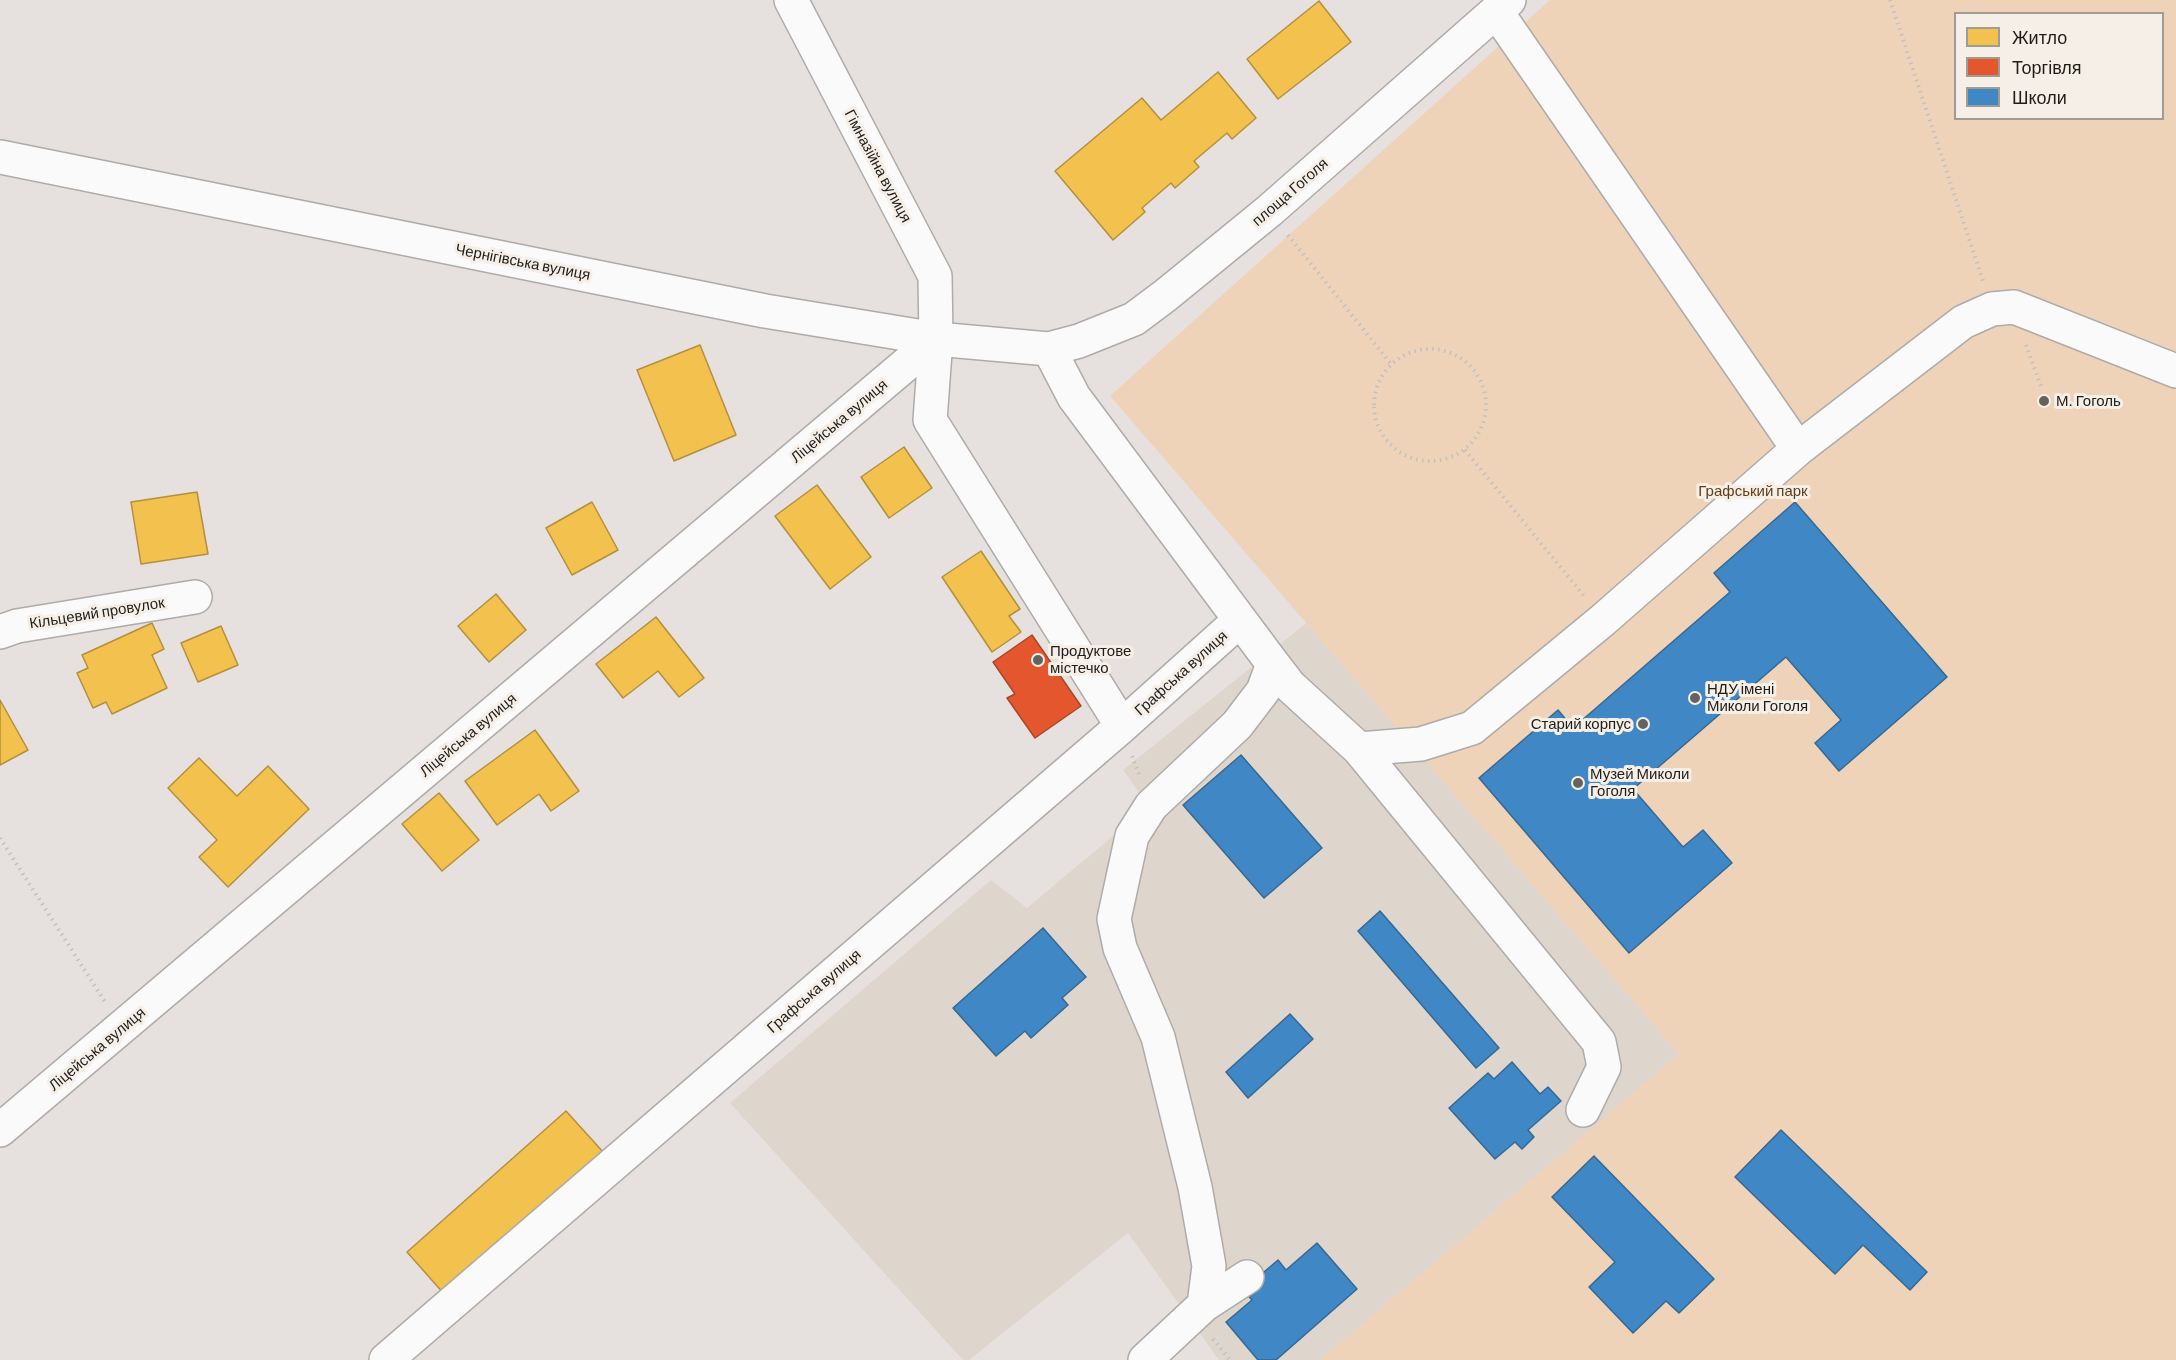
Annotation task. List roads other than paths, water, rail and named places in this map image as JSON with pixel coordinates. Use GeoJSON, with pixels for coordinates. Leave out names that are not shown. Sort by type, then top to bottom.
{"type":"FeatureCollection","features":[{"type":"Feature","properties":{"kind":"street","name":"Гімназійна вулиця"},"geometry":{"type":"LineString","coordinates":[[791,0],[935,276],[936,339],[930,420],[1122,726]]}},
{"type":"Feature","properties":{"kind":"street","name":"площа Гоголя"},"geometry":{"type":"LineString","coordinates":[[1049,349],[1079,341],[1134,319],[1269,211],[1502,6]]}},
{"type":"Feature","properties":{"kind":"street"},"geometry":{"type":"LineString","coordinates":[[1502,6],[1798,449]]}},
{"type":"Feature","properties":{"kind":"street","name":"Чернігівська вулиця"},"geometry":{"type":"LineString","coordinates":[[0,158],[753,308],[936,339],[1049,349]]}},
{"type":"Feature","properties":{"kind":"street"},"geometry":{"type":"LineString","coordinates":[[1359,749],[1421,744],[1472,728],[1603,620],[1798,449],[1963,322],[1992,309],[2014,308],[2176,371]]}},
{"type":"Feature","properties":{"kind":"street","name":"Ліцейська вулиця"},"geometry":{"type":"LineString","coordinates":[[0,1130],[936,339]]}},
{"type":"Feature","properties":{"kind":"street"},"geometry":{"type":"LineString","coordinates":[[1049,349],[1074,397],[1290,686],[1359,749],[1599,1042],[1604,1067],[1583,1110]]}},
{"type":"Feature","properties":{"kind":"street","name":"Кільцевий провулок"},"geometry":{"type":"LineString","coordinates":[[0,632],[17,626],[195,597]]}},
{"type":"Feature","properties":{"kind":"street","name":"Графська вулиця"},"geometry":{"type":"LineString","coordinates":[[386,1360],[1122,726],[1240,620]]}},
{"type":"Feature","properties":{"kind":"street"},"geometry":{"type":"LineString","coordinates":[[1204,1305],[1209,1266],[1195,1187],[1158,1037],[1120,948],[1114,919],[1132,836],[1151,806],[1237,725],[1263,691],[1273,664]]}},
{"type":"Feature","properties":{"kind":"street"},"geometry":{"type":"LineString","coordinates":[[1145,1360],[1204,1305],[1246,1277]]}},
{"type":"Feature","properties":{"kind":"place","name":"М. Гоголь"},"geometry":{"type":"Point","coordinates":[2044,401]}},
{"type":"Feature","properties":{"kind":"place","name":"Продуктове містечко"},"geometry":{"type":"Point","coordinates":[1038,660]}},
{"type":"Feature","properties":{"kind":"place","name":"НДУ імені Миколи Гоголя"},"geometry":{"type":"Point","coordinates":[1695,698]}},
{"type":"Feature","properties":{"kind":"place","name":"Старий корпус"},"geometry":{"type":"Point","coordinates":[1643,724]}},
{"type":"Feature","properties":{"kind":"place","name":"Музей Миколи Гоголя"},"geometry":{"type":"Point","coordinates":[1578,783]}},
{"type":"Feature","properties":{"kind":"park label","name":"Графський парк"},"geometry":{"type":"Point","coordinates":[1753,491]}}]}
